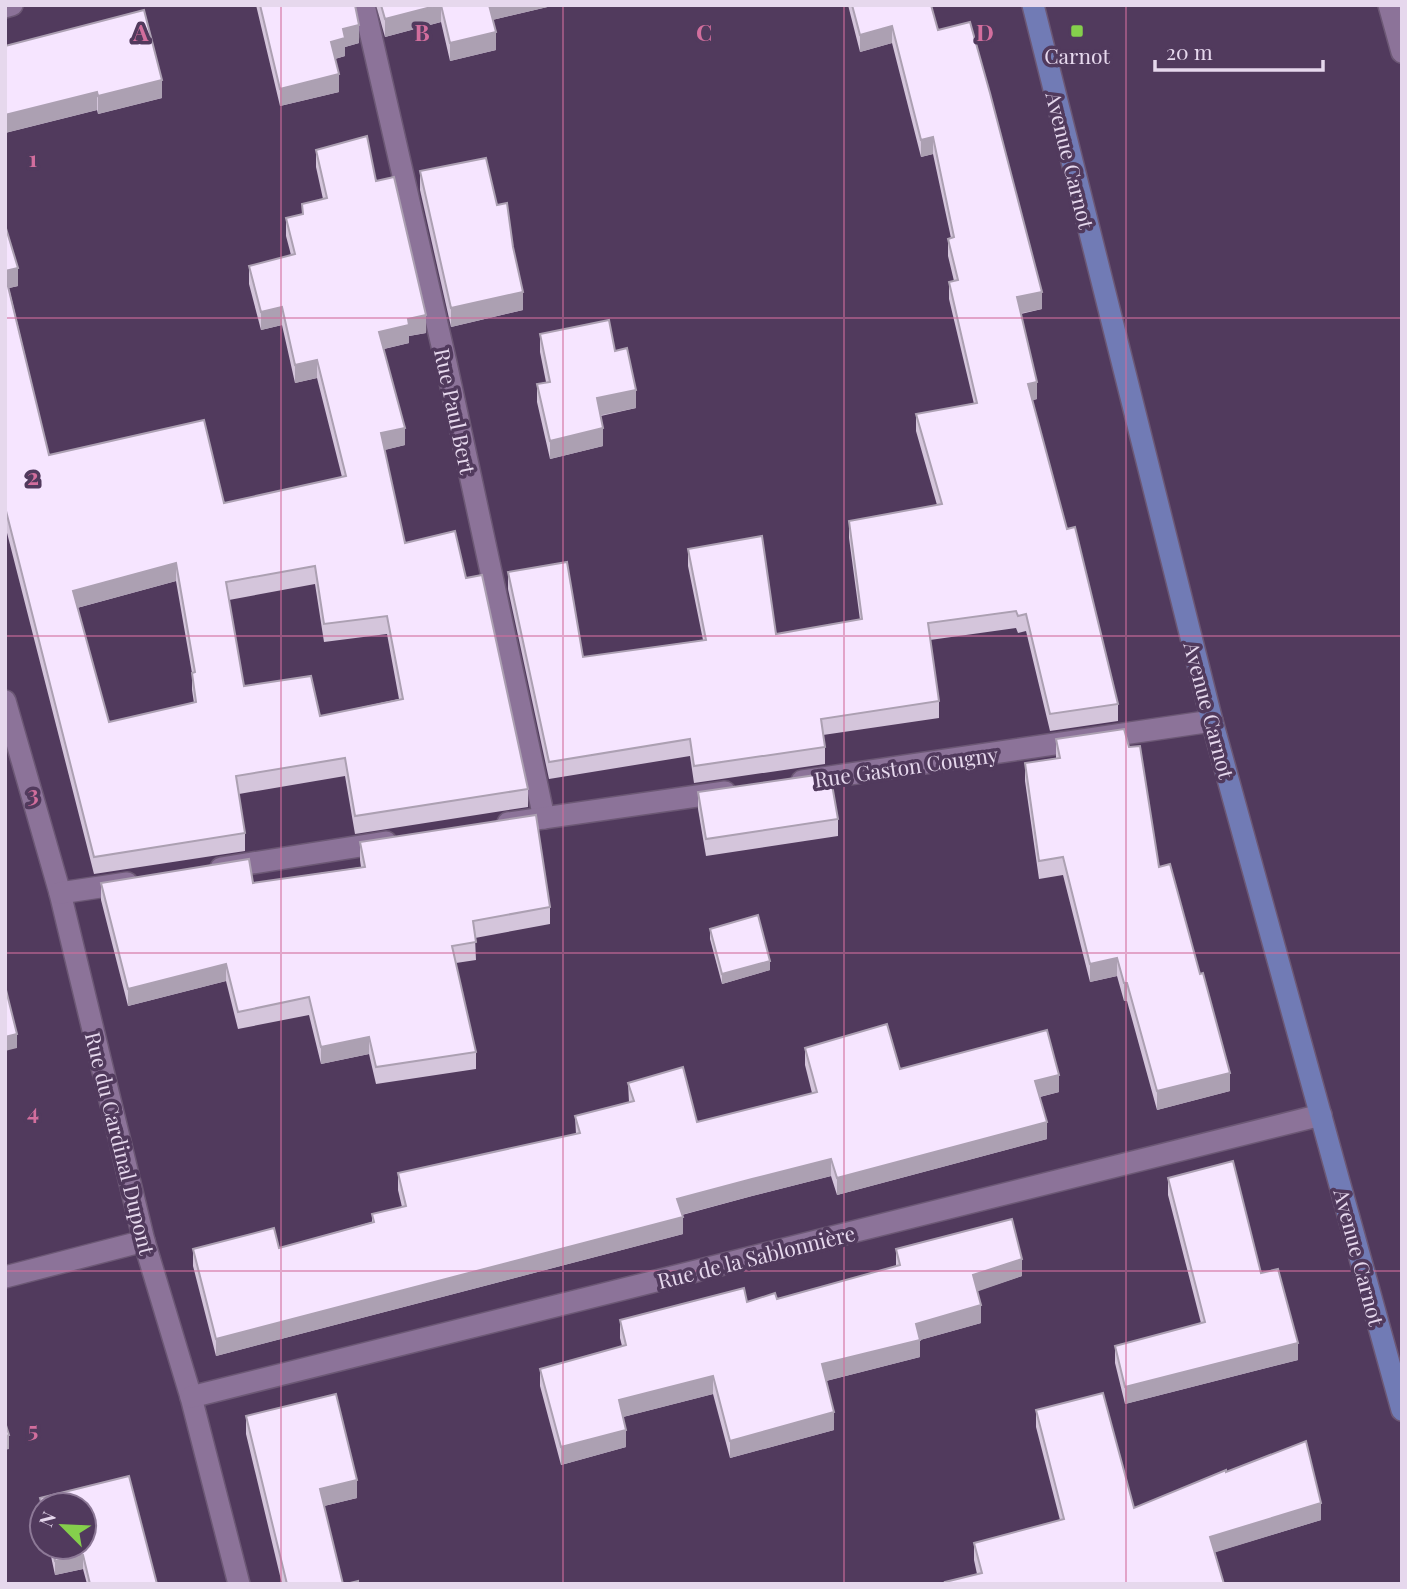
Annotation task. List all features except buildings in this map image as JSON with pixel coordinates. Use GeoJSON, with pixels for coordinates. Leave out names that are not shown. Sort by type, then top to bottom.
{"type":"FeatureCollection","features":[{"type":"Feature","properties":{"kind":"main road","name":"Avenue Carnot"},"geometry":{"type":"LineString","coordinates":[[1033,5],[1212,721],[1402,1410]]}},
{"type":"Feature","properties":{"kind":"street"},"geometry":{"type":"LineString","coordinates":[[5,7],[12,5]]}},
{"type":"Feature","properties":{"kind":"street","name":"Rue Paul Bert"},"geometry":{"type":"LineString","coordinates":[[364,5],[446,363],[544,818]]}},
{"type":"Feature","properties":{"kind":"street"},"geometry":{"type":"LineString","coordinates":[[1390,5],[1402,52]]}},
{"type":"Feature","properties":{"kind":"street","name":"Rue du Cardinal Dupont"},"geometry":{"type":"LineString","coordinates":[[5,701],[12,756],[60,893],[144,1241],[191,1397],[239,1584]]}},
{"type":"Feature","properties":{"kind":"street","name":"Rue Gaston Cougny"},"geometry":{"type":"LineString","coordinates":[[777,784],[1212,721]]}},
{"type":"Feature","properties":{"kind":"street"},"geometry":{"type":"LineString","coordinates":[[490,826],[750,788]]}},
{"type":"Feature","properties":{"kind":"street"},"geometry":{"type":"LineString","coordinates":[[194,872],[410,839]]}},
{"type":"Feature","properties":{"kind":"street"},"geometry":{"type":"LineString","coordinates":[[60,893],[141,881]]}},
{"type":"Feature","properties":{"kind":"street","name":"Rue de la Sablonnière"},"geometry":{"type":"LineString","coordinates":[[191,1397],[1321,1115]]}},
{"type":"Feature","properties":{"kind":"street"},"geometry":{"type":"LineString","coordinates":[[5,1277],[144,1241]]}},
{"type":"Feature","properties":{"kind":"place","name":"Carnot"},"geometry":{"type":"Point","coordinates":[1077,31]}}]}
